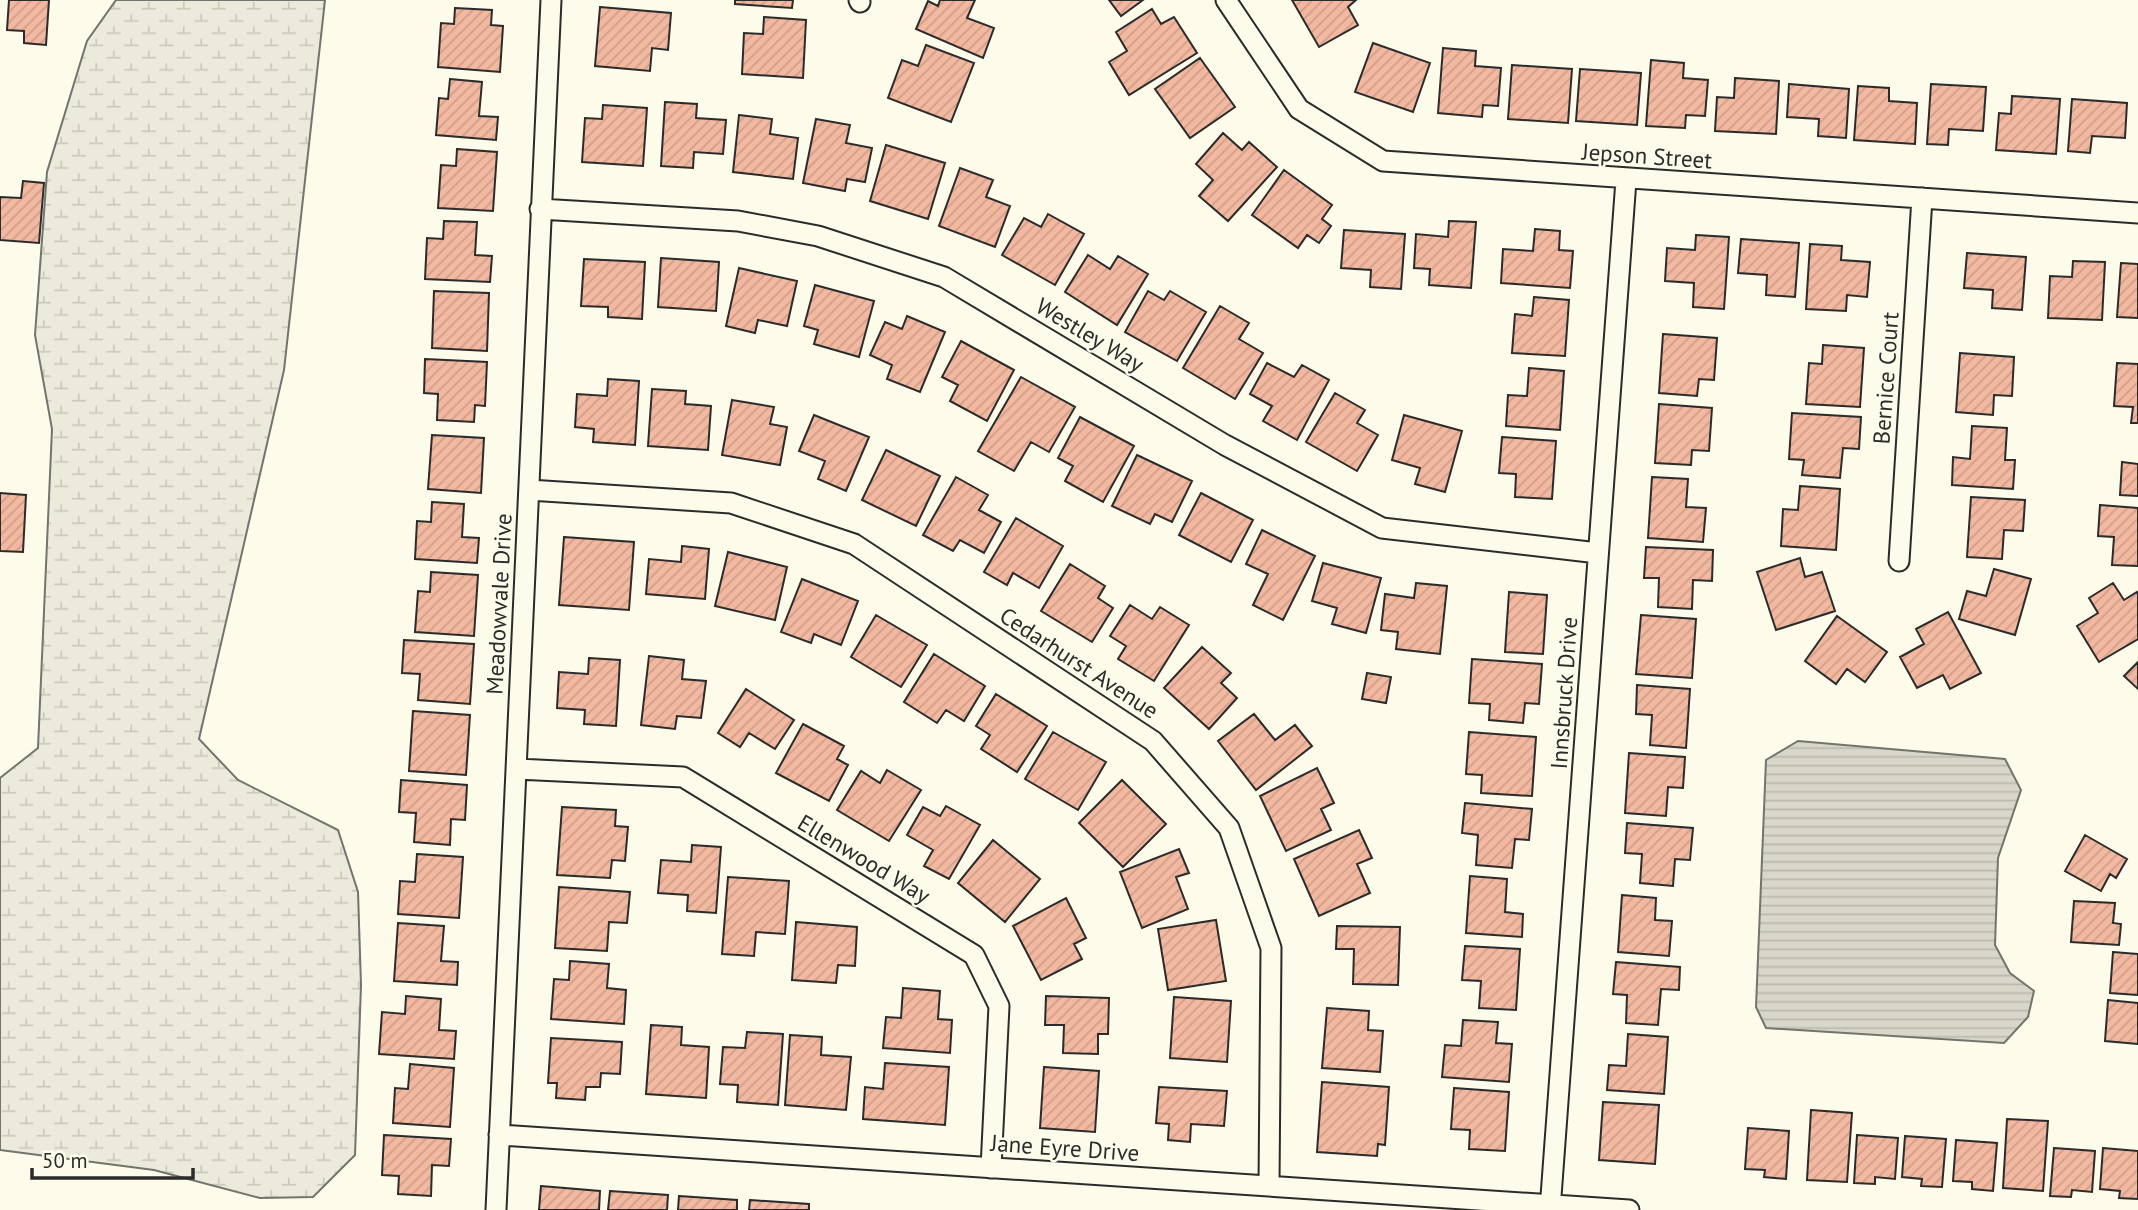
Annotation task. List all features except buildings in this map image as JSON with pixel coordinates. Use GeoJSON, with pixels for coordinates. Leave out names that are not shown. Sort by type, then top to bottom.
{"type":"FeatureCollection","features":[{"type":"Feature","properties":{"kind":"street","name":"Meadowvale Drive"},"geometry":{"type":"LineString","coordinates":[[496,1210],[551,0]]}},
{"type":"Feature","properties":{"kind":"street","name":"Jepson Street"},"geometry":{"type":"LineString","coordinates":[[1226,0],[1299,109],[1383,161],[1626,180],[2138,213]]}},
{"type":"Feature","properties":{"kind":"street","name":"Innsbruck Drive"},"geometry":{"type":"LineString","coordinates":[[1550,1207],[1626,180]]}},
{"type":"Feature","properties":{"kind":"street","name":"Bernice Court"},"geometry":{"type":"LineString","coordinates":[[1899,561],[1922,198]]}},
{"type":"Feature","properties":{"kind":"street","name":"Westley Way"},"geometry":{"type":"LineString","coordinates":[[540,209],[738,221],[818,236],[944,277],[1225,445],[1382,528],[1598,553]]}},
{"type":"Feature","properties":{"kind":"street","name":"Cedarhurst Avenue"},"geometry":{"type":"LineString","coordinates":[[529,490],[731,503],[854,544],[1153,741],[1230,828],[1271,948],[1269,1186]]}},
{"type":"Feature","properties":{"kind":"street","name":"Ellenwood Way"},"geometry":{"type":"LineString","coordinates":[[517,769],[683,777],[974,955],[999,1006],[991,1168]]}},
{"type":"Feature","properties":{"kind":"street","name":"Jane Eyre Drive"},"geometry":{"type":"LineString","coordinates":[[499,1135],[1550,1207],[1629,1210]]}},
{"type":"Feature","properties":{"kind":"green space"},"geometry":{"type":"Polygon","coordinates":[[[116,0],[325,0],[284,370],[199,739],[238,780],[338,830],[358,892],[361,985],[355,1155],[313,1197],[260,1198],[154,1170],[0,1150],[0,778],[38,748],[52,429],[35,335],[47,172],[87,41],[116,0]]]}},
{"type":"Feature","properties":{"kind":"shaded area"},"geometry":{"type":"Polygon","coordinates":[[[1798,741],[2005,759],[2021,790],[1998,858],[1995,945],[2010,973],[2034,991],[2028,1017],[2004,1043],[1766,1028],[1756,1007],[1766,760],[1798,741]]]}}]}
